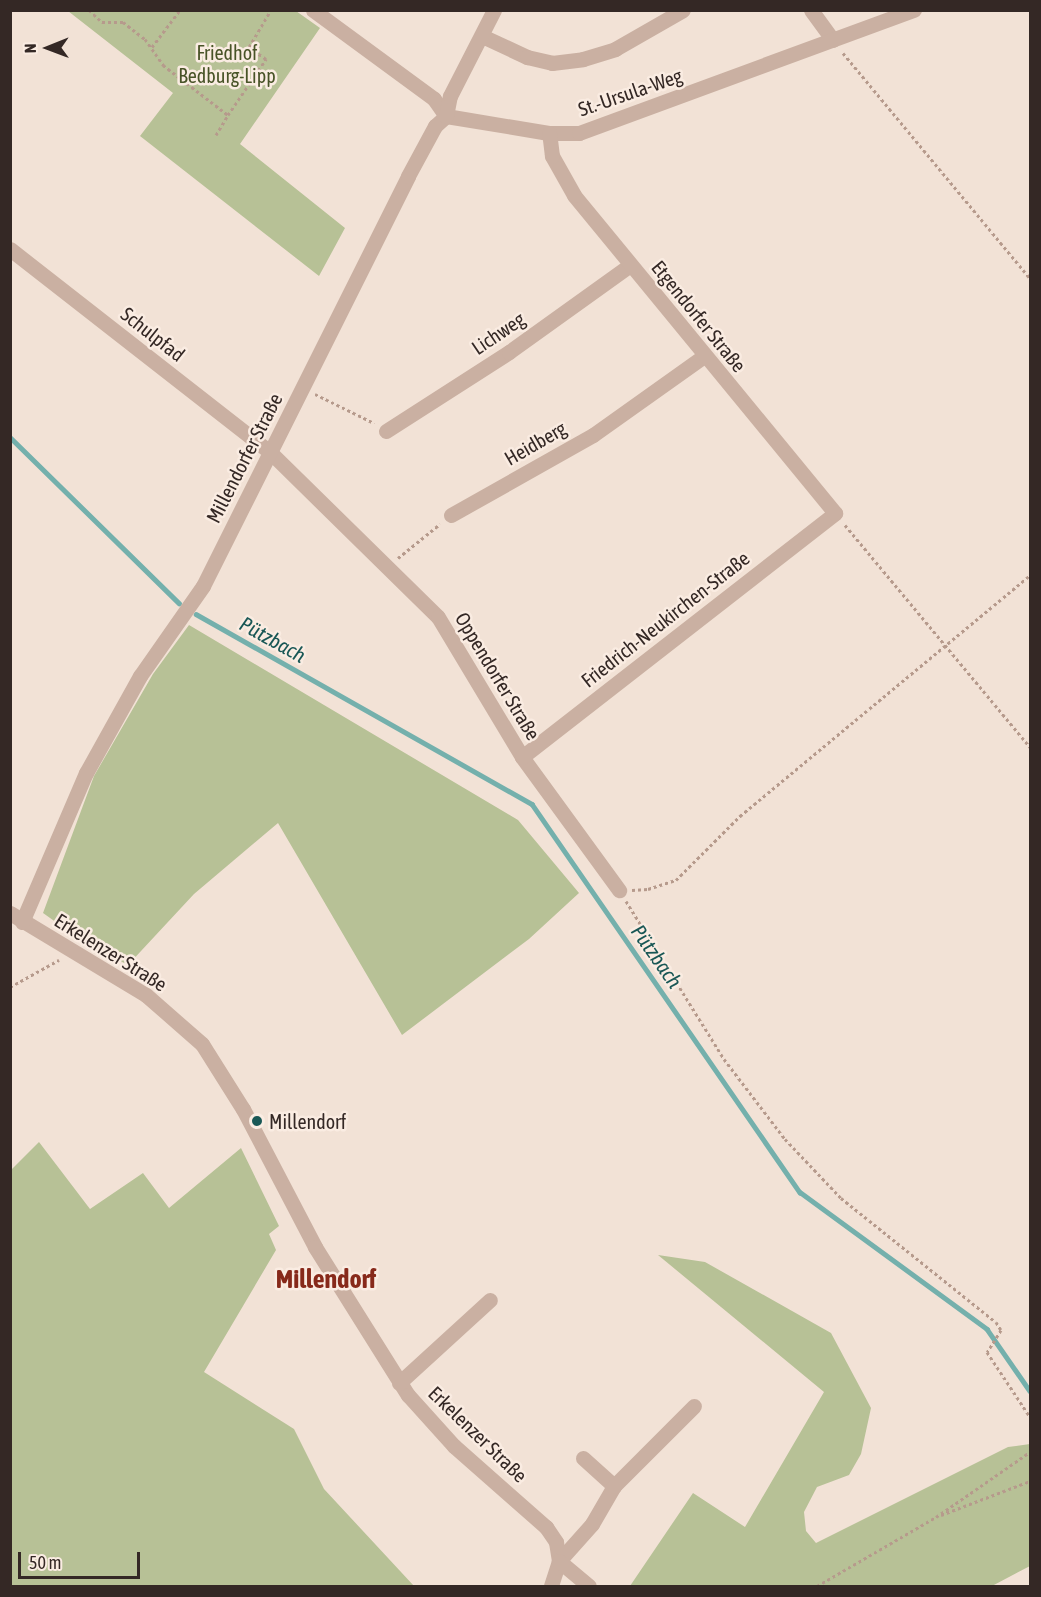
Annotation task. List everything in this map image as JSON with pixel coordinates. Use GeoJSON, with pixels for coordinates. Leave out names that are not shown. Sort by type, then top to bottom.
{"type":"FeatureCollection","features":[{"type":"Feature","properties":{"kind":"street"},"geometry":{"type":"LineString","coordinates":[[313,10],[434,99],[446,116]]}},
{"type":"Feature","properties":{"kind":"street","name":"Millendorfer Straße"},"geometry":{"type":"LineString","coordinates":[[16,918],[91,764],[140,676],[194,600],[408,176],[435,126],[446,116],[450,96],[494,10]]}},
{"type":"Feature","properties":{"kind":"street"},"geometry":{"type":"LineString","coordinates":[[482,36],[527,57],[552,63],[583,59],[615,49],[683,10]]}},
{"type":"Feature","properties":{"kind":"street"},"geometry":{"type":"LineString","coordinates":[[811,10],[833,40]]}},
{"type":"Feature","properties":{"kind":"street","name":"St.-Ursula-Weg"},"geometry":{"type":"LineString","coordinates":[[446,116],[549,133],[579,133],[636,115],[914,10]]}},
{"type":"Feature","properties":{"kind":"street","name":"Etgendorfer Straße"},"geometry":{"type":"LineString","coordinates":[[549,133],[552,156],[574,195],[835,513]]}},
{"type":"Feature","properties":{"kind":"street","name":"Schulpfad"},"geometry":{"type":"LineString","coordinates":[[10,249],[270,452]]}},
{"type":"Feature","properties":{"kind":"street","name":"Lichweg"},"geometry":{"type":"LineString","coordinates":[[386,431],[509,352],[630,265]]}},
{"type":"Feature","properties":{"kind":"street","name":"Heidberg"},"geometry":{"type":"LineString","coordinates":[[451,515],[593,435],[704,356]]}},
{"type":"Feature","properties":{"kind":"street","name":"Oppendorfer Straße"},"geometry":{"type":"LineString","coordinates":[[270,452],[438,617],[522,757],[619,890]]}},
{"type":"Feature","properties":{"kind":"street","name":"Friedrich-Neukirchen-Straße"},"geometry":{"type":"LineString","coordinates":[[522,757],[835,513]]}},
{"type":"Feature","properties":{"kind":"street","name":"Erkelenzer Straße"},"geometry":{"type":"LineString","coordinates":[[16,918],[146,995],[202,1044],[243,1109],[315,1246],[399,1383],[454,1446],[546,1527],[556,1542],[559,1561]]}},
{"type":"Feature","properties":{"kind":"street"},"geometry":{"type":"LineString","coordinates":[[399,1383],[490,1300]]}},
{"type":"Feature","properties":{"kind":"street"},"geometry":{"type":"LineString","coordinates":[[551,1587],[559,1561],[591,1524],[614,1486],[694,1406]]}},
{"type":"Feature","properties":{"kind":"street"},"geometry":{"type":"LineString","coordinates":[[583,1458],[614,1486]]}},
{"type":"Feature","properties":{"kind":"street"},"geometry":{"type":"LineString","coordinates":[[559,1561],[589,1587]]}},
{"type":"Feature","properties":{"kind":"path"},"geometry":{"type":"LineString","coordinates":[[89,10],[102,22],[123,22],[152,48],[163,65],[228,115]]}},
{"type":"Feature","properties":{"kind":"path"},"geometry":{"type":"LineString","coordinates":[[152,48],[180,10]]}},
{"type":"Feature","properties":{"kind":"path"},"geometry":{"type":"LineString","coordinates":[[216,135],[266,59],[249,47],[271,10]]}},
{"type":"Feature","properties":{"kind":"path"},"geometry":{"type":"LineString","coordinates":[[833,40],[1030,279]]}},
{"type":"Feature","properties":{"kind":"path"},"geometry":{"type":"LineString","coordinates":[[302,390],[386,431]]}},
{"type":"Feature","properties":{"kind":"path"},"geometry":{"type":"LineString","coordinates":[[835,513],[1030,747]]}},
{"type":"Feature","properties":{"kind":"path"},"geometry":{"type":"LineString","coordinates":[[388,567],[451,515]]}},
{"type":"Feature","properties":{"kind":"path"},"geometry":{"type":"LineString","coordinates":[[619,890],[648,890],[676,880],[740,816],[945,643],[1030,575]]}},
{"type":"Feature","properties":{"kind":"path"},"geometry":{"type":"LineString","coordinates":[[619,890],[724,1059],[785,1139],[841,1198],[885,1230],[996,1322],[1001,1330],[988,1347],[990,1359],[1030,1417]]}},
{"type":"Feature","properties":{"kind":"path"},"geometry":{"type":"LineString","coordinates":[[10,987],[71,952]]}},
{"type":"Feature","properties":{"kind":"path"},"geometry":{"type":"LineString","coordinates":[[817,1587],[936,1517],[1030,1452]]}},
{"type":"Feature","properties":{"kind":"path"},"geometry":{"type":"LineString","coordinates":[[936,1517],[1030,1481]]}},
{"type":"Feature","properties":{"kind":"green space","name":"Friedhof Bedburg-Lipp"},"geometry":{"type":"Polygon","coordinates":[[[68,11],[296,11],[320,28],[240,144],[345,228],[319,276],[140,136],[173,93],[68,11]]]}},
{"type":"Feature","properties":{"kind":"green space"},"geometry":{"type":"Polygon","coordinates":[[[189,625],[518,820],[579,893],[529,939],[402,1035],[278,823],[194,894],[128,965],[81,940],[43,913],[94,776],[153,674],[189,625]]]}},
{"type":"Feature","properties":{"kind":"green space"},"geometry":{"type":"Polygon","coordinates":[[[39,1142],[90,1209],[143,1173],[169,1208],[241,1148],[279,1226],[269,1234],[276,1250],[204,1372],[294,1429],[324,1489],[414,1586],[11,1586],[11,1170],[39,1142]]]}},
{"type":"Feature","properties":{"kind":"green space"},"geometry":{"type":"Polygon","coordinates":[[[658,1255],[705,1262],[831,1333],[871,1408],[861,1454],[849,1475],[817,1487],[804,1512],[806,1531],[816,1543],[1008,1447],[1030,1444],[1030,1566],[992,1586],[630,1586],[693,1493],[745,1527],[824,1392],[658,1255]]]}},
{"type":"Feature","properties":{"kind":"waterway","name":"Pützbach"},"geometry":{"type":"LineString","coordinates":[[10,437],[179,603]]}},
{"type":"Feature","properties":{"kind":"waterway","name":"Pützbach"},"geometry":{"type":"LineString","coordinates":[[196,614],[532,804],[800,1192],[987,1329],[1030,1391]]}},
{"type":"Feature","properties":{"kind":"place","name":"Millendorf"},"geometry":{"type":"Point","coordinates":[257,1121]}},
{"type":"Feature","properties":{"kind":"district","name":"Millendorf"},"geometry":{"type":"Point","coordinates":[326,1280]}}]}
